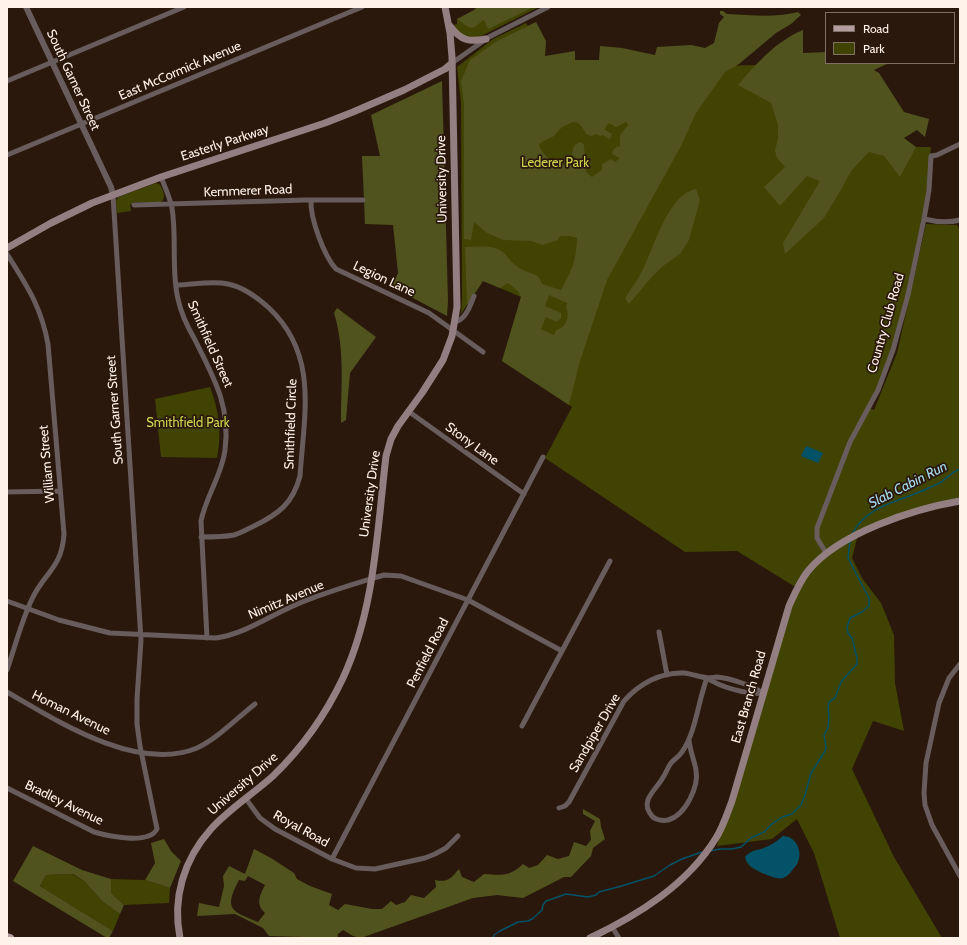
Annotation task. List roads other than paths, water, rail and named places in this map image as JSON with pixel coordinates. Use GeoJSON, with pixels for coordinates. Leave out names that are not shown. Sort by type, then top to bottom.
{"type":"FeatureCollection","features":[{"type":"Feature","properties":{"kind":"main road","name":"University Drive"},"geometry":{"type":"LineString","coordinates":[[180,938],[177,922],[180,885],[187,866],[199,844],[211,828],[274,775],[296,752],[321,718],[343,677],[357,642],[366,610],[372,579],[386,456],[391,439],[408,411],[439,368],[454,331],[457,307],[452,63],[449,25],[445,7]]}},
{"type":"Feature","properties":{"kind":"main road"},"geometry":{"type":"LineString","coordinates":[[449,25],[456,34],[465,40],[474,41],[486,39]]}},
{"type":"Feature","properties":{"kind":"main road","name":"Easterly Parkway"},"geometry":{"type":"LineString","coordinates":[[7,248],[59,219],[92,203],[161,177],[325,123],[404,90],[445,69],[452,63]]}},
{"type":"Feature","properties":{"kind":"main road","name":"East Branch Road"},"geometry":{"type":"LineString","coordinates":[[590,938],[612,927],[678,884],[697,864],[715,840],[722,827],[732,801],[789,606],[805,575],[826,553],[843,542],[906,514],[928,507],[960,501]]}},
{"type":"Feature","properties":{"kind":"street","name":"South Garner Street"},"geometry":{"type":"LineString","coordinates":[[26,7],[82,124],[111,187],[113,195],[140,635],[137,716],[139,738],[157,829]]}},
{"type":"Feature","properties":{"kind":"street"},"geometry":{"type":"LineString","coordinates":[[7,81],[184,7]]}},
{"type":"Feature","properties":{"kind":"street","name":"East McCormick Avenue"},"geometry":{"type":"LineString","coordinates":[[7,156],[362,7]]}},
{"type":"Feature","properties":{"kind":"street"},"geometry":{"type":"LineString","coordinates":[[452,63],[486,39],[548,7]]}},
{"type":"Feature","properties":{"kind":"street","name":"Country Club Road"},"geometry":{"type":"LineString","coordinates":[[826,553],[817,538],[817,528],[850,442],[878,390],[890,360],[908,295],[924,219],[929,190],[931,156],[937,155],[960,144]]}},
{"type":"Feature","properties":{"kind":"street","name":"Smithfield Street"},"geometry":{"type":"LineString","coordinates":[[161,177],[171,204],[176,285],[182,316],[216,381],[226,418],[227,434],[220,473],[202,514],[200,528],[207,638]]}},
{"type":"Feature","properties":{"kind":"street","name":"Legion Lane"},"geometry":{"type":"LineString","coordinates":[[311,200],[311,213],[329,258],[336,269],[429,313],[483,352]]}},
{"type":"Feature","properties":{"kind":"street","name":"Kemmerer Road"},"geometry":{"type":"LineString","coordinates":[[134,205],[363,200]]}},
{"type":"Feature","properties":{"kind":"street"},"geometry":{"type":"LineString","coordinates":[[924,219],[934,222],[960,220]]}},
{"type":"Feature","properties":{"kind":"street","name":"William Street"},"geometry":{"type":"LineString","coordinates":[[7,254],[37,304],[48,344],[64,534],[62,549],[58,561],[36,592],[28,609],[7,670]]}},
{"type":"Feature","properties":{"kind":"street","name":"Smithfield Circle"},"geometry":{"type":"LineString","coordinates":[[176,285],[220,283],[236,286],[251,294],[274,313],[290,334],[300,357],[305,378],[306,393],[300,476],[292,497],[278,512],[245,531],[228,536],[200,537]]}},
{"type":"Feature","properties":{"kind":"street"},"geometry":{"type":"LineString","coordinates":[[455,322],[463,318],[474,296]]}},
{"type":"Feature","properties":{"kind":"street","name":"Stony Lane"},"geometry":{"type":"LineString","coordinates":[[408,411],[524,494]]}},
{"type":"Feature","properties":{"kind":"street","name":"Penfield Road"},"geometry":{"type":"LineString","coordinates":[[332,859],[543,457]]}},
{"type":"Feature","properties":{"kind":"street"},"geometry":{"type":"LineString","coordinates":[[7,492],[60,491]]}},
{"type":"Feature","properties":{"kind":"street"},"geometry":{"type":"LineString","coordinates":[[522,726],[610,561]]}},
{"type":"Feature","properties":{"kind":"street","name":"Nimitz Avenue"},"geometry":{"type":"LineString","coordinates":[[7,601],[59,620],[110,633],[207,638],[229,636],[295,605],[384,575],[401,576],[468,600],[562,650]]}},
{"type":"Feature","properties":{"kind":"street"},"geometry":{"type":"LineString","coordinates":[[659,632],[667,675]]}},
{"type":"Feature","properties":{"kind":"street"},"geometry":{"type":"LineString","coordinates":[[960,664],[949,678],[939,703],[926,763],[924,793],[925,805],[932,825],[960,876]]}},
{"type":"Feature","properties":{"kind":"street","name":"Sandpiper Drive"},"geometry":{"type":"LineString","coordinates":[[559,808],[565,806],[569,802],[624,701],[641,686],[655,678],[684,673],[707,678],[715,683],[755,694],[764,693]]}},
{"type":"Feature","properties":{"kind":"street"},"geometry":{"type":"LineString","coordinates":[[689,740],[691,754],[696,770],[695,787],[691,797],[685,807],[673,818],[659,820],[654,818],[647,808],[647,801],[649,796],[663,778],[670,763],[682,752],[689,740],[707,678]]}},
{"type":"Feature","properties":{"kind":"street","name":"Homan Avenue"},"geometry":{"type":"LineString","coordinates":[[7,692],[80,733],[111,745],[142,752],[173,754],[197,748],[215,736],[255,704]]}},
{"type":"Feature","properties":{"kind":"street"},"geometry":{"type":"LineString","coordinates":[[676,758],[691,754]]}},
{"type":"Feature","properties":{"kind":"street","name":"Bradley Avenue"},"geometry":{"type":"LineString","coordinates":[[7,788],[94,832],[128,838],[137,838],[152,834],[157,829]]}},
{"type":"Feature","properties":{"kind":"street","name":"Royal Road"},"geometry":{"type":"LineString","coordinates":[[246,799],[260,818],[268,825],[332,859],[356,868],[375,869],[425,858],[446,848],[458,836]]}},
{"type":"Feature","properties":{"kind":"street"},"geometry":{"type":"LineString","coordinates":[[612,927],[618,938]]}},
{"type":"Feature","properties":{"kind":"water"},"geometry":{"type":"Polygon","coordinates":[[[806,446],[823,453],[818,463],[801,456],[806,446]]]}},
{"type":"Feature","properties":{"kind":"water"},"geometry":{"type":"Polygon","coordinates":[[[783,836],[791,838],[799,848],[797,863],[791,872],[783,878],[775,878],[754,869],[749,865],[745,857],[747,854],[770,845],[783,836]]]}},
{"type":"Feature","properties":{"kind":"waterway","name":"Slab Cabin Run"},"geometry":{"type":"LineString","coordinates":[[853,533],[864,518],[880,507],[940,483],[952,473],[960,469]]}},
{"type":"Feature","properties":{"kind":"waterway","name":"Slab Cabin Run"},"geometry":{"type":"LineString","coordinates":[[710,851],[741,847],[751,838],[764,832],[782,817],[792,814],[801,805],[811,773],[825,751],[826,747],[824,735],[828,728],[828,706],[830,701],[835,698],[841,682],[857,664],[852,638],[848,633],[847,627],[850,618],[862,612],[869,606],[869,598],[848,558],[850,541]]}},
{"type":"Feature","properties":{"kind":"waterway","name":"Slab Cabin Run"},"geometry":{"type":"LineString","coordinates":[[493,938],[494,935],[500,931],[518,922],[532,919],[542,910],[546,901],[566,894],[588,897],[596,895],[599,892],[654,876],[670,865],[702,852]]}},
{"type":"Feature","properties":{"kind":"park label","name":"Lederer Park"},"geometry":{"type":"Point","coordinates":[555,163]}},
{"type":"Feature","properties":{"kind":"park label","name":"Smithfield Park"},"geometry":{"type":"Point","coordinates":[188,423]}}]}
